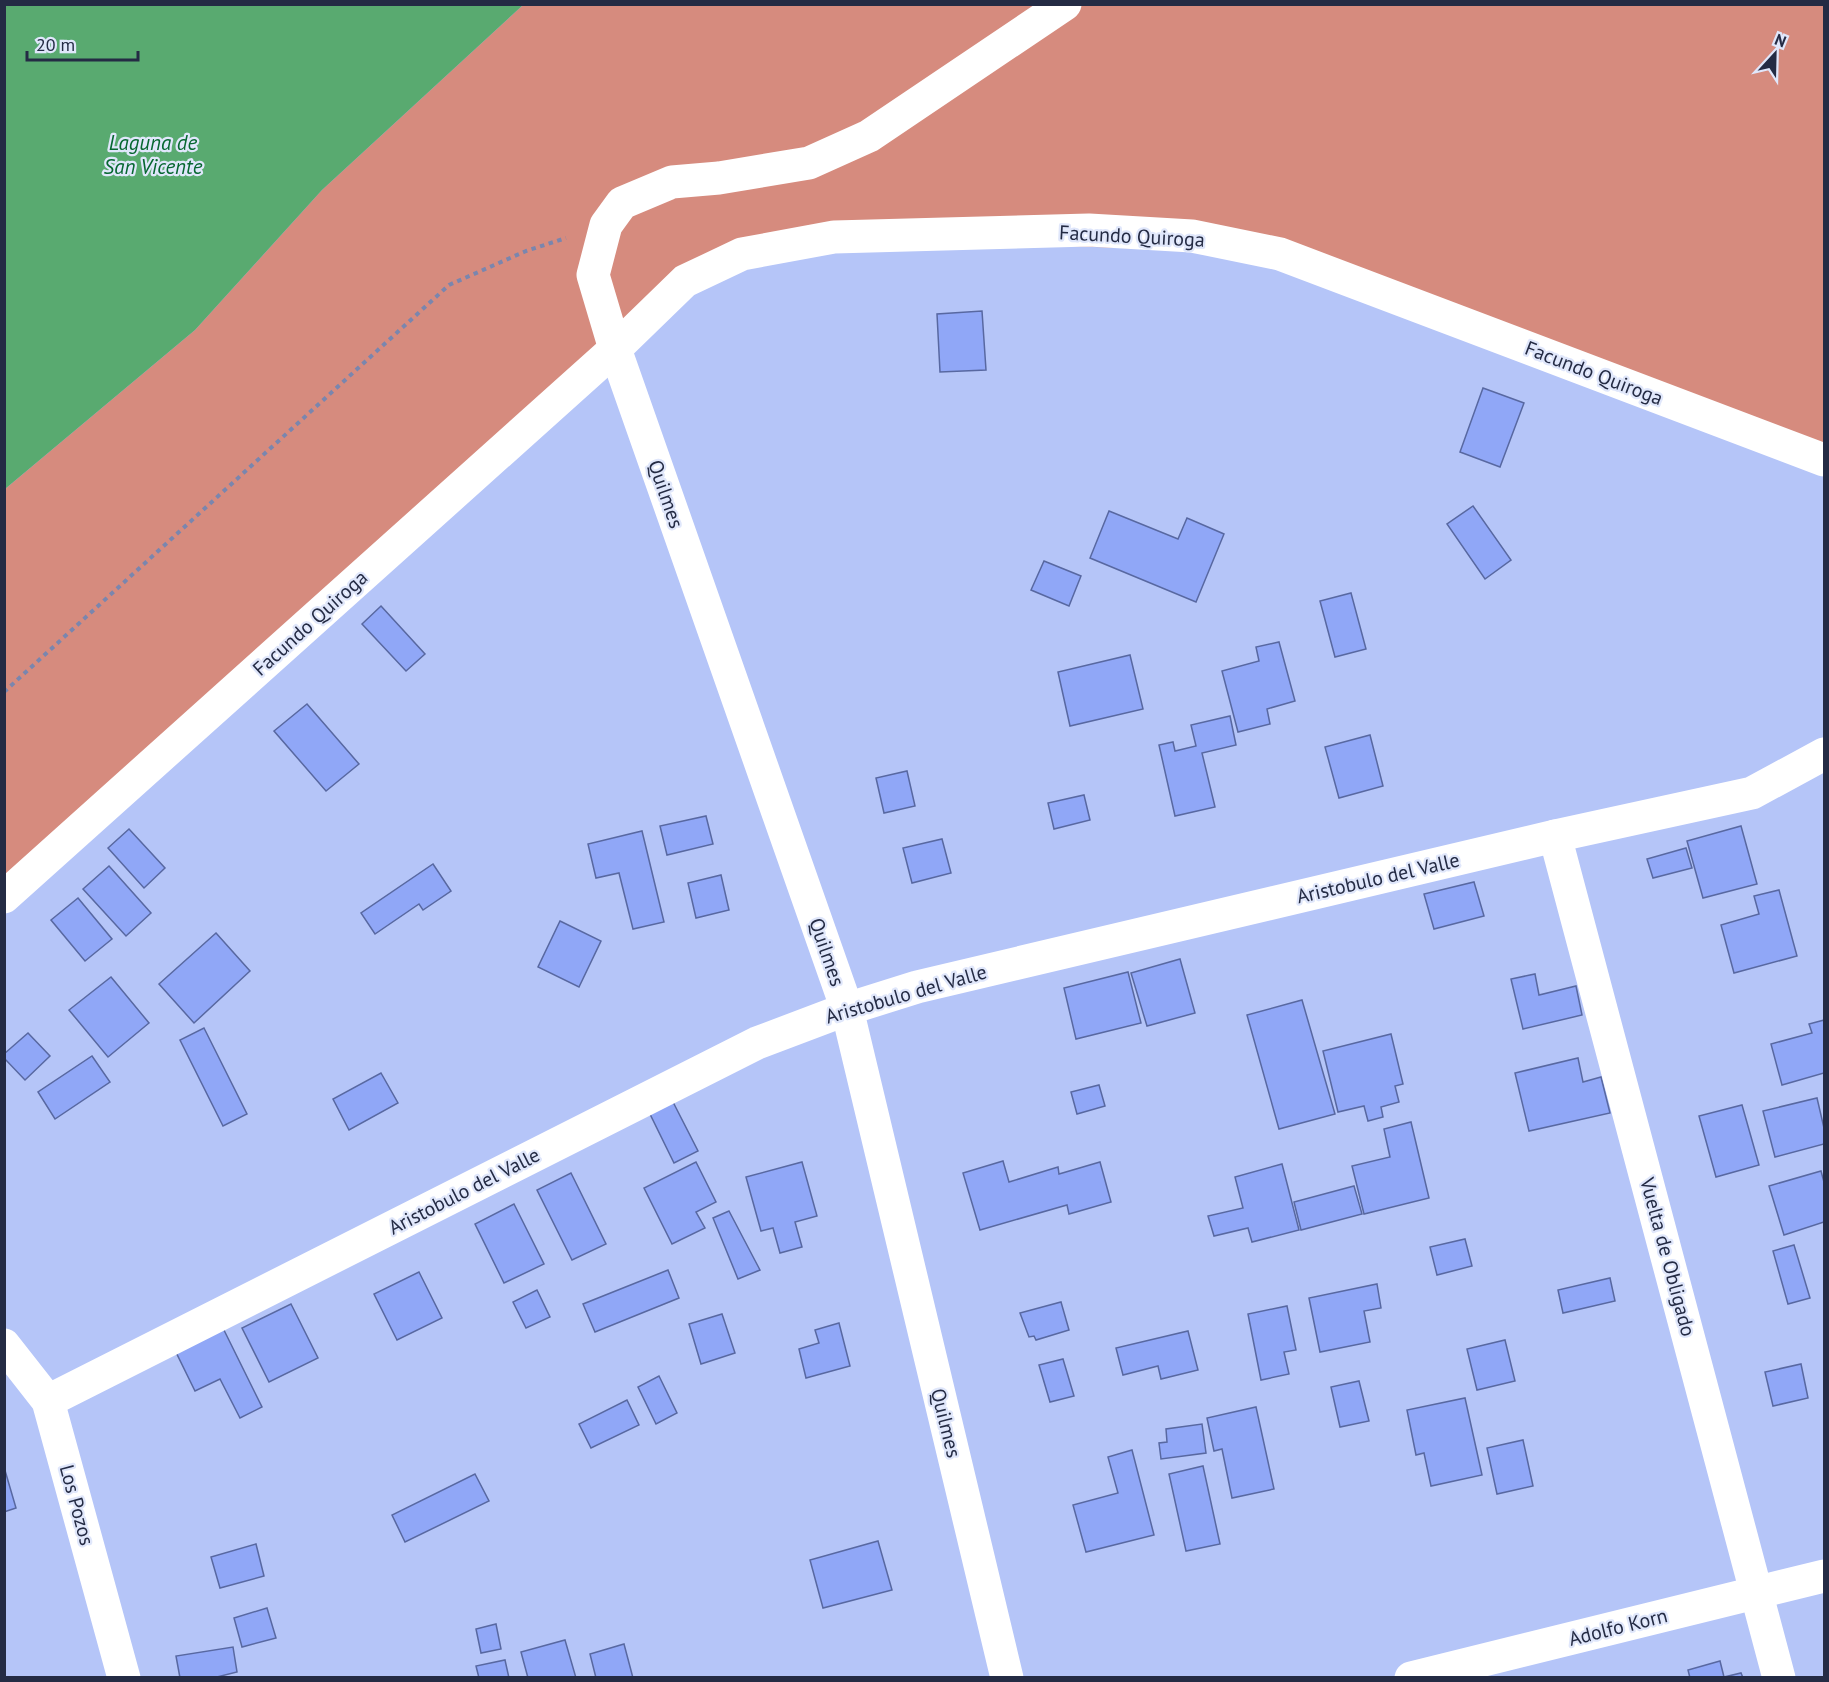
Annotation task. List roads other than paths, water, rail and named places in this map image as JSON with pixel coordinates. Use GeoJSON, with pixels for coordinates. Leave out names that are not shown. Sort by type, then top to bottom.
{"type":"FeatureCollection","features":[{"type":"Feature","properties":{"kind":"street"},"geometry":{"type":"LineString","coordinates":[[615,349],[593,275],[606,225],[622,203],[672,182],[719,178],[810,163],[869,135],[1065,4]]}},
{"type":"Feature","properties":{"kind":"street","name":"Facundo Quiroga"},"geometry":{"type":"LineString","coordinates":[[4,897],[615,349],[685,281],[742,254],[834,237],[1089,230],[1192,236],[1280,254],[1824,460]]}},
{"type":"Feature","properties":{"kind":"street","name":"Quilmes"},"geometry":{"type":"LineString","coordinates":[[615,349],[847,1009],[1007,1677]]}},
{"type":"Feature","properties":{"kind":"street","name":"Aristobulo del Valle"},"geometry":{"type":"LineString","coordinates":[[48,1401],[757,1043],[847,1009],[917,987],[1555,836],[1752,793],[1824,754]]}},
{"type":"Feature","properties":{"kind":"street","name":"Vuelta de Obligado"},"geometry":{"type":"LineString","coordinates":[[1555,836],[1779,1677]]}},
{"type":"Feature","properties":{"kind":"street","name":"Los Pozos"},"geometry":{"type":"LineString","coordinates":[[4,1345],[48,1401],[123,1677]]}},
{"type":"Feature","properties":{"kind":"street","name":"Adolfo Korn"},"geometry":{"type":"LineString","coordinates":[[1411,1677],[1824,1576]]}},
{"type":"Feature","properties":{"kind":"water","name":"Laguna de San Vicente"},"geometry":{"type":"Polygon","coordinates":[[[5,4],[523,5],[322,190],[195,330],[5,489],[5,4]]]}}]}
